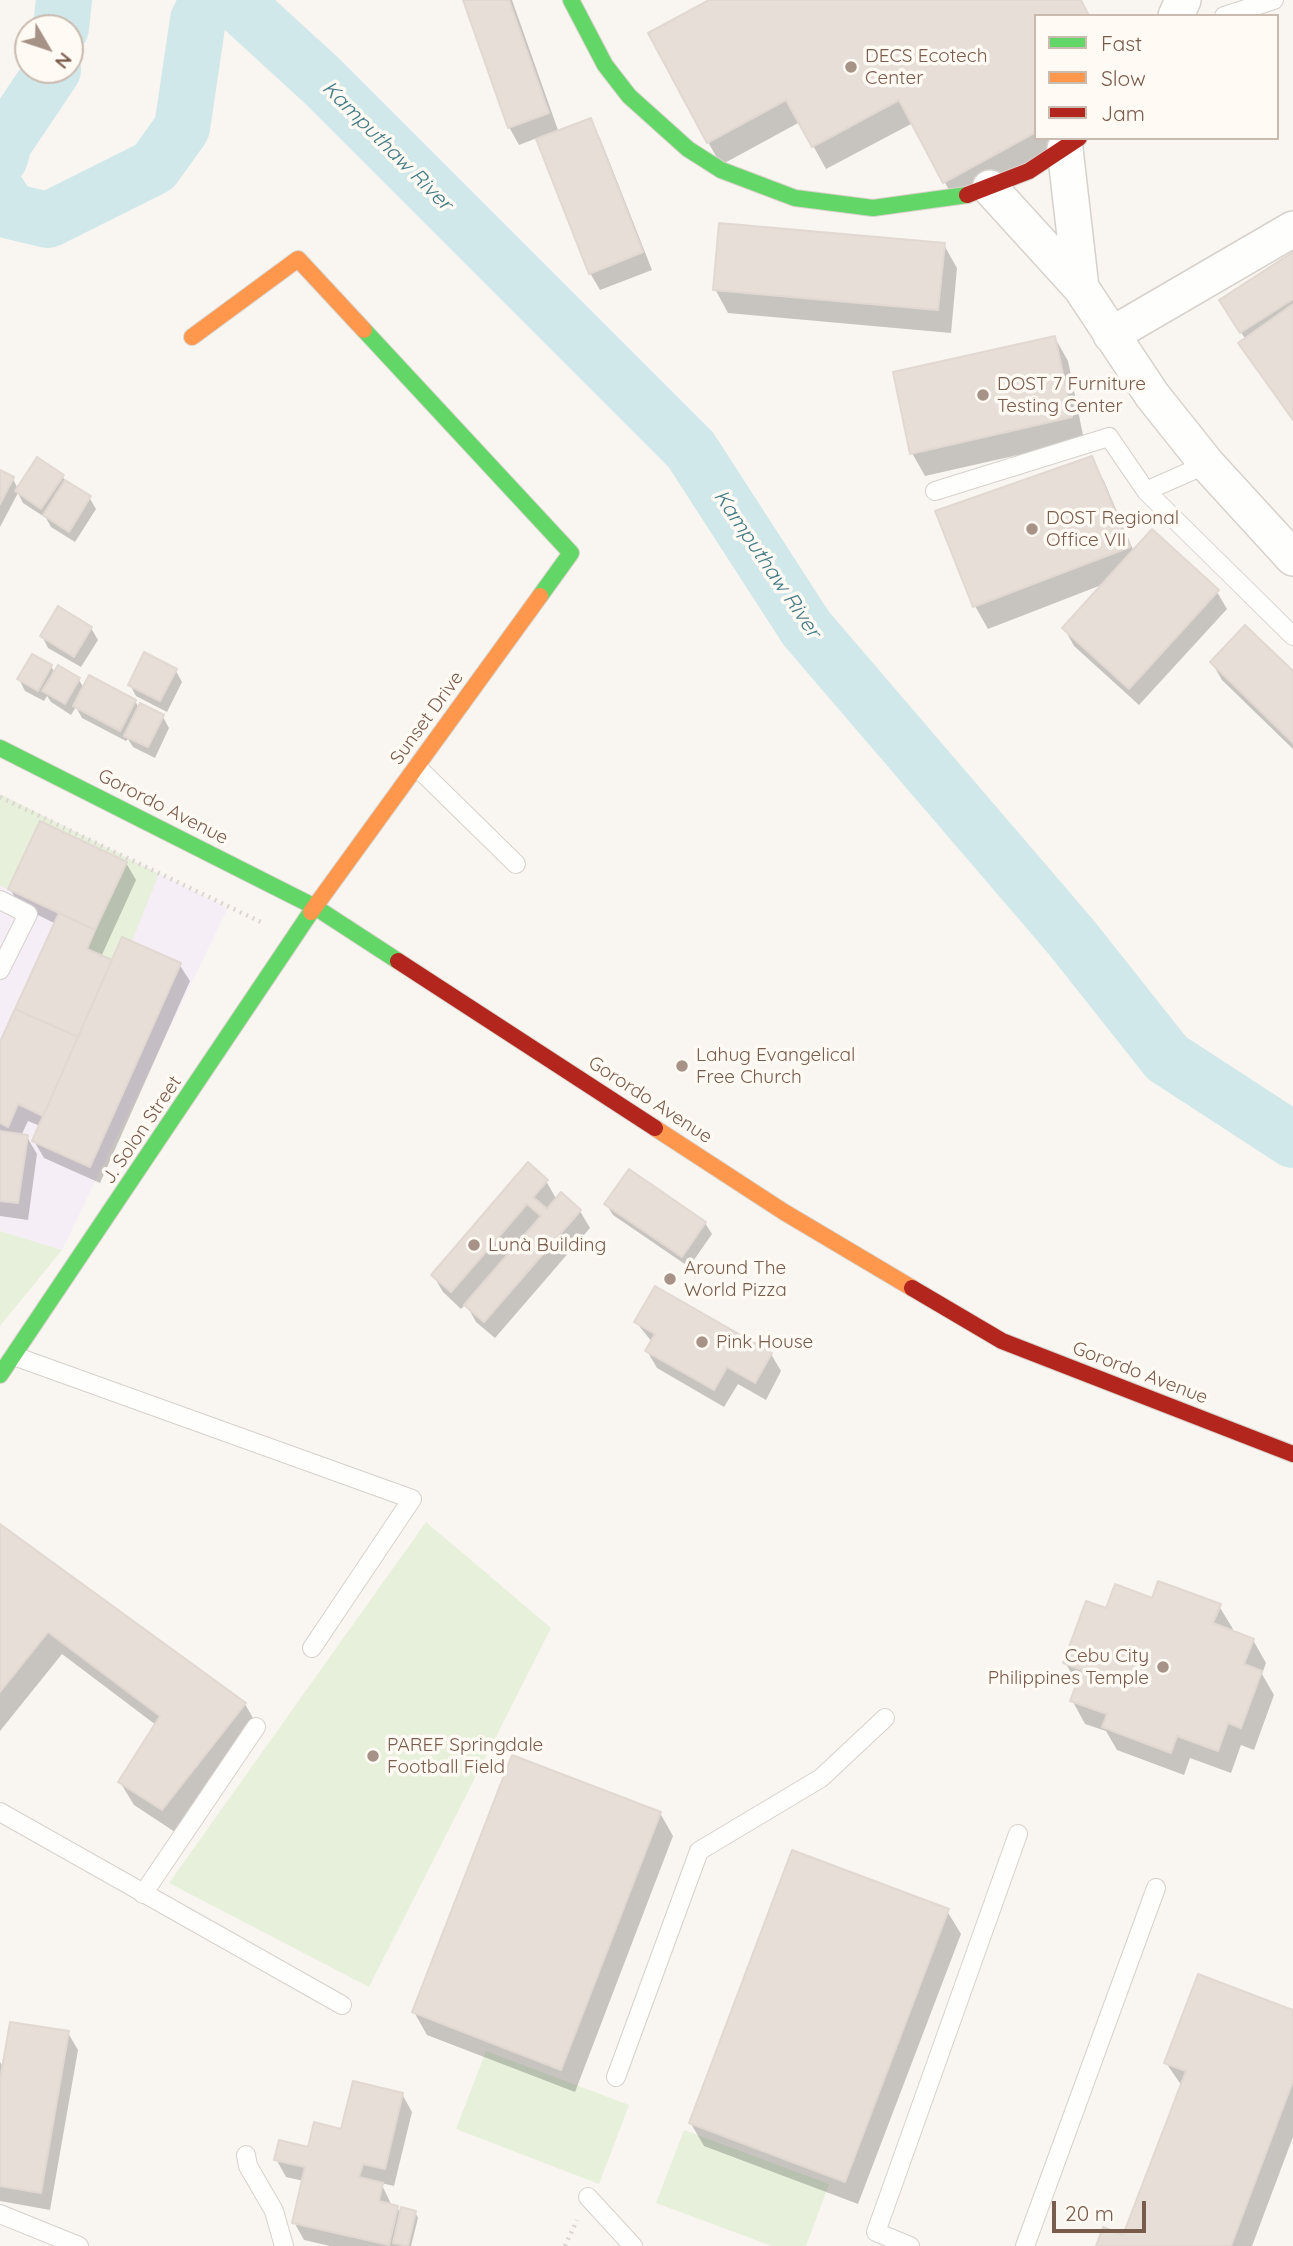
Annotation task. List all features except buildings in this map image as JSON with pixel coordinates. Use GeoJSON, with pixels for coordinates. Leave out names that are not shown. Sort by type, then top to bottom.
{"type":"FeatureCollection","features":[{"type":"Feature","properties":{"kind":"street"},"geometry":{"type":"LineString","coordinates":[[571,0],[598,54],[629,96],[688,149],[758,186],[808,201],[873,208],[952,200],[990,188],[1029,171],[1072,144],[1081,288]]}},
{"type":"Feature","properties":{"kind":"street"},"geometry":{"type":"LineString","coordinates":[[990,188],[1081,288],[1111,335],[1207,464],[1293,558]]}},
{"type":"Feature","properties":{"kind":"street"},"geometry":{"type":"LineString","coordinates":[[1111,335],[1293,229]]}},
{"type":"Feature","properties":{"kind":"street","name":"Sunset Drive"},"geometry":{"type":"LineString","coordinates":[[192,337],[298,259],[571,553],[316,907]]}},
{"type":"Feature","properties":{"kind":"street","name":"Gorordo Avenue"},"geometry":{"type":"LineString","coordinates":[[5,750],[316,907],[784,1212],[1002,1341],[1293,1454]]}},
{"type":"Feature","properties":{"kind":"street","name":"J. Solon Street"},"geometry":{"type":"LineString","coordinates":[[0,1375],[316,907]]}},
{"type":"Feature","properties":{"kind":"lane"},"geometry":{"type":"LineString","coordinates":[[1230,14],[1274,0]]}},
{"type":"Feature","properties":{"kind":"lane"},"geometry":{"type":"LineString","coordinates":[[935,491],[1110,438],[1146,491],[1293,636]]}},
{"type":"Feature","properties":{"kind":"lane"},"geometry":{"type":"LineString","coordinates":[[1146,491],[1207,464]]}},
{"type":"Feature","properties":{"kind":"lane"},"geometry":{"type":"LineString","coordinates":[[0,772],[5,750]]}},
{"type":"Feature","properties":{"kind":"lane"},"geometry":{"type":"LineString","coordinates":[[418,768],[516,864]]}},
{"type":"Feature","properties":{"kind":"lane"},"geometry":{"type":"LineString","coordinates":[[0,900],[28,914],[0,970]]}},
{"type":"Feature","properties":{"kind":"lane"},"geometry":{"type":"LineString","coordinates":[[14,1356],[412,1499],[312,1648]]}},
{"type":"Feature","properties":{"kind":"lane"},"geometry":{"type":"LineString","coordinates":[[616,2077],[699,1851],[821,1778],[886,1718]]}},
{"type":"Feature","properties":{"kind":"lane"},"geometry":{"type":"LineString","coordinates":[[143,1894],[256,1727]]}},
{"type":"Feature","properties":{"kind":"lane"},"geometry":{"type":"LineString","coordinates":[[0,1812],[342,2005]]}},
{"type":"Feature","properties":{"kind":"lane"},"geometry":{"type":"LineString","coordinates":[[910,2246],[876,2232],[1018,1834]]}},
{"type":"Feature","properties":{"kind":"lane"},"geometry":{"type":"LineString","coordinates":[[1024,2246],[1156,1888]]}},
{"type":"Feature","properties":{"kind":"lane"},"geometry":{"type":"LineString","coordinates":[[247,2155],[248,2166],[274,2211],[284,2246]]}},
{"type":"Feature","properties":{"kind":"lane"},"geometry":{"type":"LineString","coordinates":[[588,2197],[633,2246]]}},
{"type":"Feature","properties":{"kind":"lane"},"geometry":{"type":"LineString","coordinates":[[0,2214],[79,2246]]}},
{"type":"Feature","properties":{"kind":"path"},"geometry":{"type":"LineString","coordinates":[[0,797],[295,939]]}},
{"type":"Feature","properties":{"kind":"shaded area"},"geometry":{"type":"Polygon","coordinates":[[[0,794],[228,908],[62,1250],[0,1231],[0,794]]]}},
{"type":"Feature","properties":{"kind":"green space"},"geometry":{"type":"Polygon","coordinates":[[[0,794],[159,874],[132,941],[122,937],[112,960],[87,949],[95,930],[0,886],[0,794]]]}},
{"type":"Feature","properties":{"kind":"green space"},"geometry":{"type":"Polygon","coordinates":[[[0,1231],[62,1250],[0,1326],[0,1231]]]}},
{"type":"Feature","properties":{"kind":"green space","name":"PAREF Springdale Football Field"},"geometry":{"type":"Polygon","coordinates":[[[426,1522],[551,1628],[369,1987],[169,1883],[426,1522]]]}},
{"type":"Feature","properties":{"kind":"green space"},"geometry":{"type":"Polygon","coordinates":[[[486,2051],[629,2105],[599,2184],[456,2129],[486,2051]]]}},
{"type":"Feature","properties":{"kind":"green space"},"geometry":{"type":"Polygon","coordinates":[[[684,2130],[829,2184],[806,2246],[772,2246],[656,2203],[684,2130]]]}},
{"type":"Feature","properties":{"kind":"waterway","name":"Kamputhaw River"},"geometry":{"type":"LineString","coordinates":[[62,14],[64,0]]}},
{"type":"Feature","properties":{"kind":"waterway","name":"Kamputhaw River"},"geometry":{"type":"LineString","coordinates":[[0,195],[10,211],[48,220],[154,167],[182,128],[198,20],[208,0]]}},
{"type":"Feature","properties":{"kind":"waterway","name":"Kamputhaw River"},"geometry":{"type":"LineString","coordinates":[[226,0],[237,3],[321,80],[691,450],[806,628],[1071,937],[1167,1058],[1293,1140]]}},
{"type":"Feature","properties":{"kind":"waterway","name":"Kamputhaw River"},"geometry":{"type":"LineString","coordinates":[[0,158],[4,143],[44,84]]}},
{"type":"Feature","properties":{"kind":"traffic: fast"},"geometry":{"type":"LineString","coordinates":[[571,0],[605,65],[629,96],[688,149],[721,170],[795,198],[873,208],[967,195]]}},
{"type":"Feature","properties":{"kind":"traffic: fast"},"geometry":{"type":"LineString","coordinates":[[364,330],[571,553],[540,596]]}},
{"type":"Feature","properties":{"kind":"traffic: fast"},"geometry":{"type":"LineString","coordinates":[[0,748],[315,907],[398,961]]}},
{"type":"Feature","properties":{"kind":"traffic: fast"},"geometry":{"type":"LineString","coordinates":[[0,1375],[311,912]]}},
{"type":"Feature","properties":{"kind":"traffic: slow"},"geometry":{"type":"LineString","coordinates":[[192,337],[298,259],[364,330]]}},
{"type":"Feature","properties":{"kind":"traffic: slow"},"geometry":{"type":"LineString","coordinates":[[311,912],[540,596]]}},
{"type":"Feature","properties":{"kind":"traffic: slow"},"geometry":{"type":"LineString","coordinates":[[655,1128],[784,1212],[912,1288]]}},
{"type":"Feature","properties":{"kind":"traffic: jam"},"geometry":{"type":"LineString","coordinates":[[967,195],[1029,171],[1076,140]]}},
{"type":"Feature","properties":{"kind":"traffic: jam"},"geometry":{"type":"LineString","coordinates":[[398,961],[655,1128]]}},
{"type":"Feature","properties":{"kind":"traffic: jam"},"geometry":{"type":"LineString","coordinates":[[912,1288],[1002,1341],[1293,1454]]}},
{"type":"Feature","properties":{"kind":"place","name":"DECS Ecotech Center"},"geometry":{"type":"Point","coordinates":[851,67]}},
{"type":"Feature","properties":{"kind":"place","name":"DOST 7 Furniture Testing Center"},"geometry":{"type":"Point","coordinates":[983,395]}},
{"type":"Feature","properties":{"kind":"place","name":"DOST Regional Office VII"},"geometry":{"type":"Point","coordinates":[1032,529]}},
{"type":"Feature","properties":{"kind":"place","name":"Lahug Evangelical Free Church"},"geometry":{"type":"Point","coordinates":[682,1066]}},
{"type":"Feature","properties":{"kind":"place","name":"Lunà Building"},"geometry":{"type":"Point","coordinates":[474,1245]}},
{"type":"Feature","properties":{"kind":"place","name":"Around The World Pizza"},"geometry":{"type":"Point","coordinates":[670,1279]}},
{"type":"Feature","properties":{"kind":"place","name":"Pink House"},"geometry":{"type":"Point","coordinates":[702,1342]}},
{"type":"Feature","properties":{"kind":"place","name":"Cebu City Philippines Temple"},"geometry":{"type":"Point","coordinates":[1163,1667]}},
{"type":"Feature","properties":{"kind":"place","name":"PAREF Springdale Football Field"},"geometry":{"type":"Point","coordinates":[373,1756]}}]}
